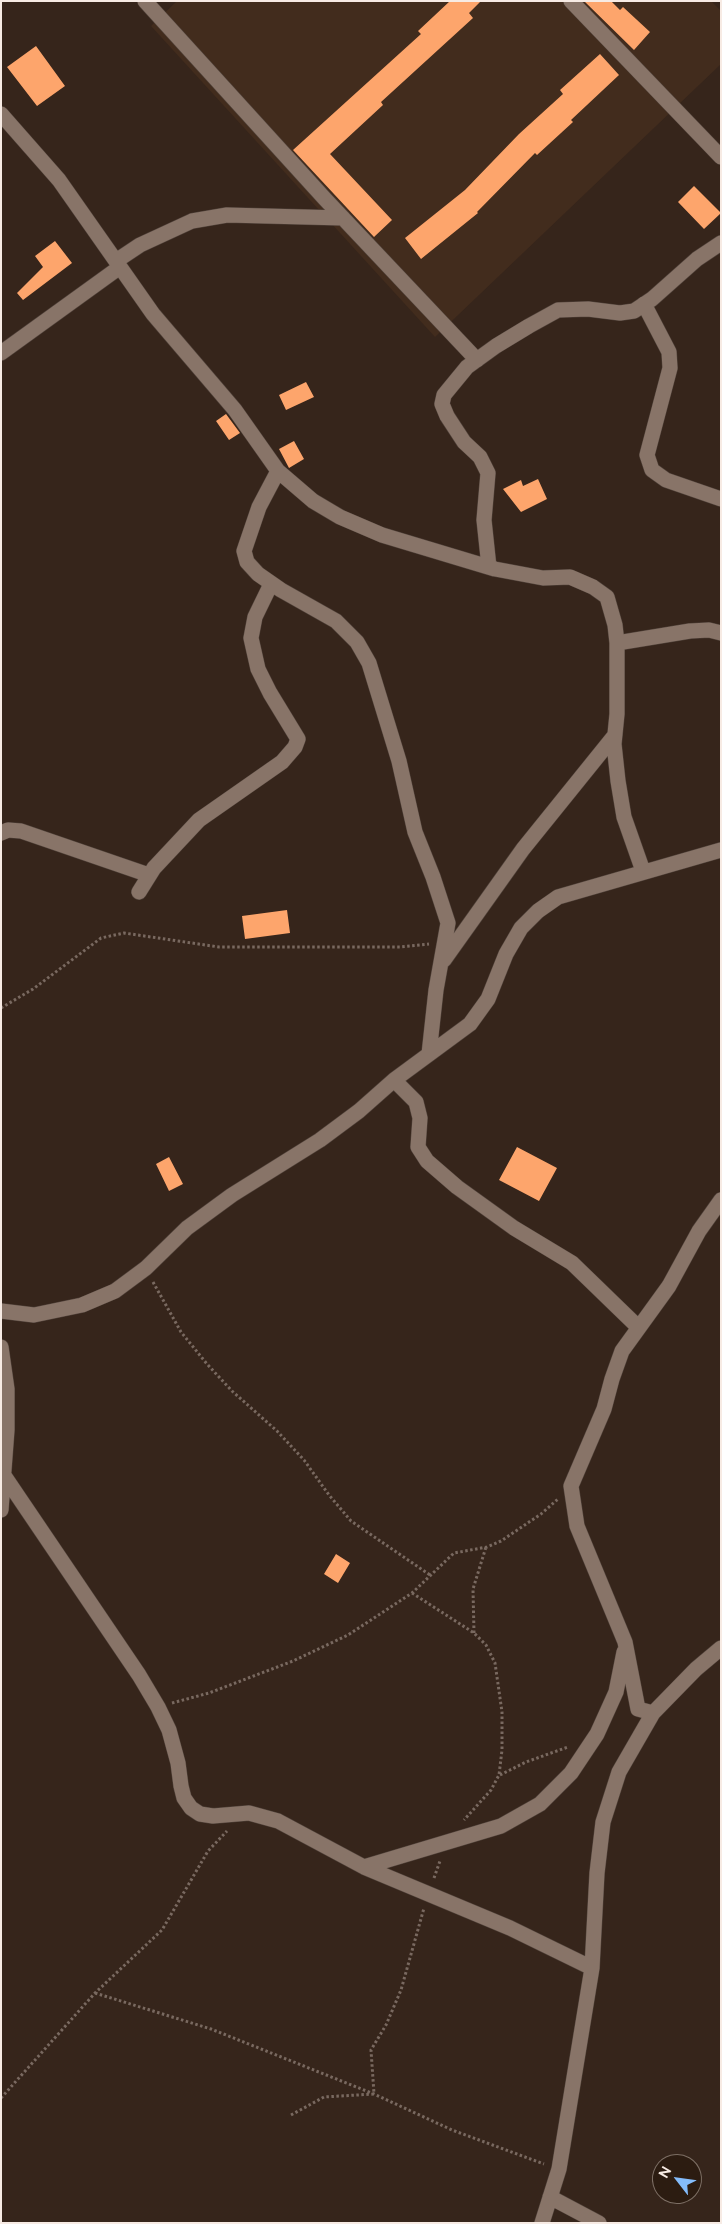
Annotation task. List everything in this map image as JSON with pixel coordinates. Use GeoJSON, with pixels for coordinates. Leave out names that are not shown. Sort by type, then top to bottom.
{"type":"FeatureCollection","features":[{"type":"Feature","properties":{"kind":"street"},"geometry":{"type":"LineString","coordinates":[[145,1],[343,218],[477,360]]}},
{"type":"Feature","properties":{"kind":"street"},"geometry":{"type":"LineString","coordinates":[[571,1],[721,157]]}},
{"type":"Feature","properties":{"kind":"street"},"geometry":{"type":"LineString","coordinates":[[1,114],[59,180],[153,314],[235,410],[278,471],[313,501],[340,517],[382,535],[489,567],[544,578],[570,577],[593,587],[607,597],[615,625],[617,643],[615,735],[618,781],[624,817],[643,871]]}},
{"type":"Feature","properties":{"kind":"street"},"geometry":{"type":"LineString","coordinates":[[1,353],[118,264],[140,245],[192,221],[227,215],[343,218]]}},
{"type":"Feature","properties":{"kind":"street"},"geometry":{"type":"LineString","coordinates":[[489,567],[484,520],[488,473],[480,457],[464,442],[446,416],[442,404],[444,395],[454,382],[477,360],[496,346],[558,310],[588,309],[620,313],[634,311],[721,243]]}},
{"type":"Feature","properties":{"kind":"street"},"geometry":{"type":"LineString","coordinates":[[644,304],[669,352],[670,368],[647,455],[652,470],[666,480],[721,499]]}},
{"type":"Feature","properties":{"kind":"street"},"geometry":{"type":"LineString","coordinates":[[278,471],[259,507],[244,551],[247,562],[271,584],[336,621],[357,642],[369,663],[399,761],[415,832],[433,877],[448,923],[440,965],[429,1054]]}},
{"type":"Feature","properties":{"kind":"street"},"geometry":{"type":"LineString","coordinates":[[139,892],[150,875],[198,820],[282,762],[295,747],[298,739],[270,693],[258,668],[252,638],[255,617],[271,584]]}},
{"type":"Feature","properties":{"kind":"street"},"geometry":{"type":"LineString","coordinates":[[617,643],[690,631],[709,630],[721,633]]}},
{"type":"Feature","properties":{"kind":"street"},"geometry":{"type":"LineString","coordinates":[[440,965],[523,849],[615,735]]}},
{"type":"Feature","properties":{"kind":"street"},"geometry":{"type":"LineString","coordinates":[[1,833],[8,830],[21,831],[150,875]]}},
{"type":"Feature","properties":{"kind":"street"},"geometry":{"type":"LineString","coordinates":[[1,1311],[34,1314],[82,1305],[115,1291],[146,1268],[187,1228],[232,1195],[320,1140],[394,1080],[470,1024],[488,998],[506,954],[521,928],[538,911],[558,897],[721,850]]}},
{"type":"Feature","properties":{"kind":"street"},"geometry":{"type":"LineString","coordinates":[[394,1080],[416,1102],[420,1118],[418,1147],[427,1161],[458,1187],[514,1228],[572,1263],[638,1327]]}},
{"type":"Feature","properties":{"kind":"street"},"geometry":{"type":"LineString","coordinates":[[653,1713],[638,1709],[626,1642],[577,1526],[571,1486],[604,1409],[622,1351],[669,1286],[699,1231],[721,1200]]}},
{"type":"Feature","properties":{"kind":"street"},"geometry":{"type":"LineString","coordinates":[[1,1347],[6,1388],[5,1477],[1,1510]]}},
{"type":"Feature","properties":{"kind":"street"},"geometry":{"type":"LineString","coordinates":[[5,1477],[139,1675],[158,1707],[169,1730],[178,1763],[184,1798],[191,1808],[200,1814],[213,1816],[249,1813],[278,1821],[306,1834],[364,1867],[510,1928],[592,1968]]}},
{"type":"Feature","properties":{"kind":"street"},"geometry":{"type":"LineString","coordinates":[[364,1867],[501,1826],[540,1804],[571,1773],[597,1734],[616,1692],[626,1642]]}},
{"type":"Feature","properties":{"kind":"street"},"geometry":{"type":"LineString","coordinates":[[542,2223],[559,2169],[592,1968],[597,1874],[603,1822],[619,1772],[653,1713],[696,1669],[721,1648]]}},
{"type":"Feature","properties":{"kind":"street"},"geometry":{"type":"LineString","coordinates":[[550,2197],[599,2223]]}},
{"type":"Feature","properties":{"kind":"path"},"geometry":{"type":"LineString","coordinates":[[1,1008],[33,989],[101,938],[124,933],[219,947],[400,947],[445,942]]}},
{"type":"Feature","properties":{"kind":"path"},"geometry":{"type":"LineString","coordinates":[[146,1268],[160,1298],[191,1345],[232,1391],[277,1431],[304,1460],[351,1521],[430,1575]]}},
{"type":"Feature","properties":{"kind":"path"},"geometry":{"type":"LineString","coordinates":[[158,1707],[209,1693],[293,1661],[348,1635],[412,1593],[454,1553],[487,1547],[516,1532],[541,1514],[571,1486]]}},
{"type":"Feature","properties":{"kind":"path"},"geometry":{"type":"LineString","coordinates":[[474,1633],[473,1589],[487,1547]]}},
{"type":"Feature","properties":{"kind":"path"},"geometry":{"type":"LineString","coordinates":[[412,1593],[474,1633],[486,1645],[495,1663],[499,1683],[502,1712],[502,1750],[499,1775],[482,1802],[458,1825]]}},
{"type":"Feature","properties":{"kind":"path"},"geometry":{"type":"LineString","coordinates":[[499,1775],[526,1762],[572,1745]]}},
{"type":"Feature","properties":{"kind":"path"},"geometry":{"type":"LineString","coordinates":[[1,2098],[95,1993],[162,1930],[208,1851],[228,1830],[249,1813]]}},
{"type":"Feature","properties":{"kind":"path"},"geometry":{"type":"LineString","coordinates":[[374,2094],[371,2050],[386,2025],[401,1990],[428,1895],[449,1841]]}},
{"type":"Feature","properties":{"kind":"path"},"geometry":{"type":"LineString","coordinates":[[95,1993],[211,2029],[374,2094],[452,2130],[559,2169]]}},
{"type":"Feature","properties":{"kind":"path"},"geometry":{"type":"LineString","coordinates":[[291,2115],[324,2098],[374,2094]]}},
{"type":"Feature","properties":{"kind":"shaded area"},"geometry":{"type":"Polygon","coordinates":[[[177,1],[711,1],[721,11],[721,64],[435,337],[151,26],[177,1]]]}},
{"type":"Feature","properties":{"kind":"building"},"geometry":{"type":"Polygon","coordinates":[[[450,1],[481,1],[469,13],[473,18],[381,102],[383,105],[330,154],[392,220],[374,237],[293,150],[421,34],[418,31],[450,1]]]}},
{"type":"Feature","properties":{"kind":"building"},"geometry":{"type":"Polygon","coordinates":[[[584,1],[611,1],[620,10],[623,7],[650,32],[634,50],[584,1]]]}},
{"type":"Feature","properties":{"kind":"building"},"geometry":{"type":"Polygon","coordinates":[[[36,46],[65,86],[37,106],[7,67],[36,46]]]}},
{"type":"Feature","properties":{"kind":"building"},"geometry":{"type":"Polygon","coordinates":[[[600,54],[619,75],[571,120],[573,122],[537,155],[535,153],[478,213],[421,259],[405,238],[465,190],[519,134],[563,94],[560,90],[600,54]]]}},
{"type":"Feature","properties":{"kind":"building"},"geometry":{"type":"Polygon","coordinates":[[[694,186],[721,213],[704,229],[678,202],[694,186]]]}},
{"type":"Feature","properties":{"kind":"building"},"geometry":{"type":"Polygon","coordinates":[[[55,241],[72,263],[23,300],[17,293],[43,267],[35,256],[55,241]]]}},
{"type":"Feature","properties":{"kind":"building"},"geometry":{"type":"Polygon","coordinates":[[[306,382],[314,397],[286,410],[279,395],[306,382]]]}},
{"type":"Feature","properties":{"kind":"building"},"geometry":{"type":"Polygon","coordinates":[[[226,414],[240,433],[229,440],[216,421],[226,414]]]}},
{"type":"Feature","properties":{"kind":"building"},"geometry":{"type":"Polygon","coordinates":[[[294,441],[304,459],[289,468],[279,449],[294,441]]]}},
{"type":"Feature","properties":{"kind":"building"},"geometry":{"type":"Polygon","coordinates":[[[538,479],[547,499],[521,512],[503,489],[521,480],[523,486],[538,479]]]}},
{"type":"Feature","properties":{"kind":"building"},"geometry":{"type":"Polygon","coordinates":[[[287,910],[290,933],[245,939],[242,916],[287,910]]]}},
{"type":"Feature","properties":{"kind":"building"},"geometry":{"type":"Polygon","coordinates":[[[517,1147],[557,1168],[539,1201],[499,1180],[517,1147]]]}},
{"type":"Feature","properties":{"kind":"building"},"geometry":{"type":"Polygon","coordinates":[[[169,1157],[183,1184],[169,1191],[156,1164],[169,1157]]]}},
{"type":"Feature","properties":{"kind":"building"},"geometry":{"type":"Polygon","coordinates":[[[336,1554],[350,1563],[338,1583],[324,1574],[336,1554]]]}}]}
